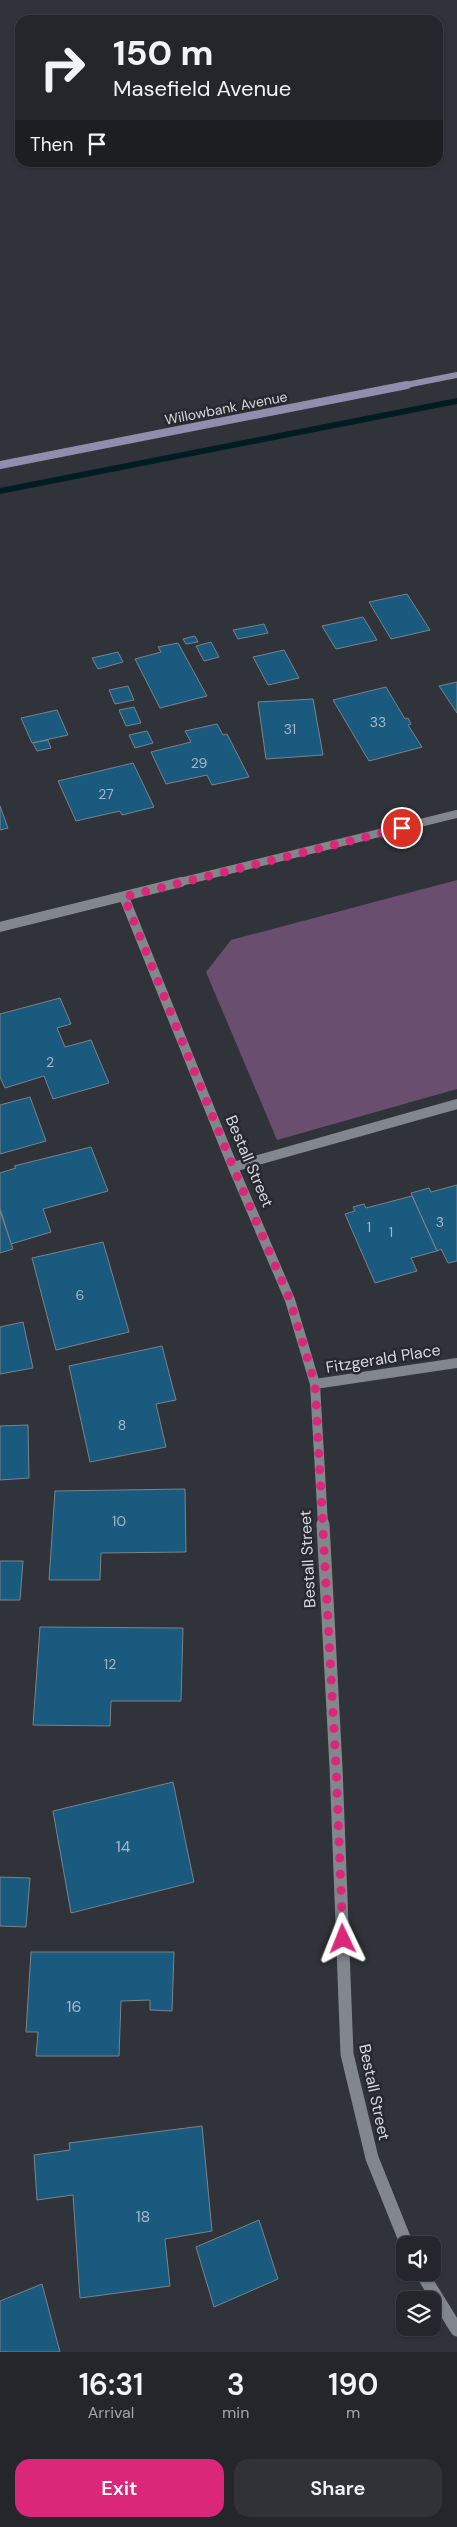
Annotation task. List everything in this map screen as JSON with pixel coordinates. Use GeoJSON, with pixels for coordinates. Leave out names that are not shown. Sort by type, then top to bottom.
{"type":"FeatureCollection","features":[{"type":"Feature","properties":{"kind":"main road","name":"Willowbank Avenue"},"geometry":{"type":"LineString","coordinates":[[0,465],[457,375]]}},
{"type":"Feature","properties":{"kind":"street"},"geometry":{"type":"LineString","coordinates":[[0,927],[457,814]]}},
{"type":"Feature","properties":{"kind":"street","name":"Bestall Street"},"geometry":{"type":"LineString","coordinates":[[124,897],[233,1167],[290,1300],[315,1384],[336,1767],[347,2054],[372,2158],[403,2236]]}},
{"type":"Feature","properties":{"kind":"street"},"geometry":{"type":"LineString","coordinates":[[233,1167],[457,1104]]}},
{"type":"Feature","properties":{"kind":"street","name":"Fitzgerald Place"},"geometry":{"type":"LineString","coordinates":[[315,1384],[457,1363]]}},
{"type":"Feature","properties":{"kind":"street"},"geometry":{"type":"LineString","coordinates":[[427,2281],[457,2330]]}},
{"type":"Feature","properties":{"kind":"shaded area"},"geometry":{"type":"Polygon","coordinates":[[[457,880],[457,1089],[277,1140],[206,972],[231,940],[457,880]]]}},
{"type":"Feature","properties":{"kind":"building"},"geometry":{"type":"Polygon","coordinates":[[[407,594],[430,630],[391,639],[369,602],[407,594]]]}},
{"type":"Feature","properties":{"kind":"building"},"geometry":{"type":"Polygon","coordinates":[[[363,617],[377,640],[336,649],[322,626],[363,617]]]}},
{"type":"Feature","properties":{"kind":"building"},"geometry":{"type":"Polygon","coordinates":[[[264,624],[268,633],[238,639],[233,630],[264,624]]]}},
{"type":"Feature","properties":{"kind":"building"},"geometry":{"type":"Polygon","coordinates":[[[195,636],[198,642],[186,644],[183,639],[195,636]]]}},
{"type":"Feature","properties":{"kind":"building"},"geometry":{"type":"Polygon","coordinates":[[[211,642],[219,657],[204,661],[196,646],[211,642]]]}},
{"type":"Feature","properties":{"kind":"building"},"geometry":{"type":"Polygon","coordinates":[[[178,643],[207,696],[160,708],[135,659],[161,652],[158,647],[178,643]]]}},
{"type":"Feature","properties":{"kind":"building"},"geometry":{"type":"Polygon","coordinates":[[[284,650],[299,678],[268,685],[253,657],[284,650]]]}},
{"type":"Feature","properties":{"kind":"building"},"geometry":{"type":"Polygon","coordinates":[[[118,652],[123,662],[98,669],[92,658],[118,652]]]}},
{"type":"Feature","properties":{"kind":"building"},"geometry":{"type":"Polygon","coordinates":[[[457,682],[457,713],[439,686],[457,682]]]}},
{"type":"Feature","properties":{"kind":"building"},"geometry":{"type":"Polygon","coordinates":[[[128,686],[134,700],[115,704],[109,690],[128,686]]]}},
{"type":"Feature","properties":{"kind":"building"},"geometry":{"type":"Polygon","coordinates":[[[386,687],[405,719],[408,718],[411,724],[408,725],[422,747],[369,761],[333,700],[386,687]]]}},
{"type":"Feature","properties":{"kind":"building"},"geometry":{"type":"Polygon","coordinates":[[[313,699],[323,755],[266,759],[258,702],[313,699]]]}},
{"type":"Feature","properties":{"kind":"building"},"geometry":{"type":"Polygon","coordinates":[[[134,707],[141,723],[126,726],[119,710],[134,707]]]}},
{"type":"Feature","properties":{"kind":"building"},"geometry":{"type":"Polygon","coordinates":[[[57,710],[68,735],[32,743],[21,718],[57,710]]]}},
{"type":"Feature","properties":{"kind":"building"},"geometry":{"type":"Polygon","coordinates":[[[217,724],[223,735],[227,734],[249,777],[212,785],[207,775],[166,784],[151,752],[191,742],[185,731],[217,724]]]}},
{"type":"Feature","properties":{"kind":"building"},"geometry":{"type":"Polygon","coordinates":[[[147,731],[153,743],[135,748],[129,735],[147,731]]]}},
{"type":"Feature","properties":{"kind":"building"},"geometry":{"type":"Polygon","coordinates":[[[48,740],[51,748],[37,751],[33,743],[48,740]]]}},
{"type":"Feature","properties":{"kind":"building"},"geometry":{"type":"Polygon","coordinates":[[[133,763],[154,807],[122,815],[120,811],[76,821],[58,781],[133,763]]]}},
{"type":"Feature","properties":{"kind":"building"},"geometry":{"type":"Polygon","coordinates":[[[0,806],[8,828],[0,830],[0,806]]]}},
{"type":"Feature","properties":{"kind":"building"},"geometry":{"type":"Polygon","coordinates":[[[60,998],[71,1024],[57,1028],[65,1047],[91,1040],[109,1083],[53,1099],[44,1076],[5,1088],[0,1077],[0,1014],[60,998]]]}},
{"type":"Feature","properties":{"kind":"building"},"geometry":{"type":"Polygon","coordinates":[[[30,1097],[46,1141],[0,1154],[0,1105],[30,1097]]]}},
{"type":"Feature","properties":{"kind":"building"},"geometry":{"type":"Polygon","coordinates":[[[91,1147],[108,1191],[43,1209],[51,1232],[11,1244],[0,1208],[0,1173],[16,1168],[14,1166],[91,1147]]]}},
{"type":"Feature","properties":{"kind":"building"},"geometry":{"type":"Polygon","coordinates":[[[457,1185],[457,1261],[448,1263],[441,1249],[437,1251],[411,1193],[429,1188],[431,1192],[457,1185]]]}},
{"type":"Feature","properties":{"kind":"building"},"geometry":{"type":"Polygon","coordinates":[[[412,1196],[437,1251],[411,1258],[417,1271],[375,1283],[345,1214],[355,1211],[353,1207],[364,1204],[366,1208],[412,1196]]]}},
{"type":"Feature","properties":{"kind":"building"},"geometry":{"type":"Polygon","coordinates":[[[0,1211],[13,1249],[0,1253],[0,1211]]]}},
{"type":"Feature","properties":{"kind":"building"},"geometry":{"type":"Polygon","coordinates":[[[103,1242],[129,1332],[56,1350],[32,1258],[103,1242]]]}},
{"type":"Feature","properties":{"kind":"building"},"geometry":{"type":"Polygon","coordinates":[[[23,1322],[33,1368],[0,1374],[0,1327],[23,1322]]]}},
{"type":"Feature","properties":{"kind":"building"},"geometry":{"type":"Polygon","coordinates":[[[162,1346],[176,1400],[156,1404],[166,1447],[90,1462],[69,1366],[162,1346]]]}},
{"type":"Feature","properties":{"kind":"building"},"geometry":{"type":"Polygon","coordinates":[[[28,1425],[29,1478],[0,1480],[0,1426],[28,1425]]]}},
{"type":"Feature","properties":{"kind":"building"},"geometry":{"type":"Polygon","coordinates":[[[185,1489],[186,1552],[101,1553],[100,1580],[49,1580],[55,1491],[185,1489]]]}},
{"type":"Feature","properties":{"kind":"building"},"geometry":{"type":"Polygon","coordinates":[[[0,1561],[23,1561],[20,1600],[0,1600],[0,1561]]]}},
{"type":"Feature","properties":{"kind":"building"},"geometry":{"type":"Polygon","coordinates":[[[40,1627],[183,1628],[181,1701],[111,1701],[110,1726],[33,1725],[40,1627]]]}},
{"type":"Feature","properties":{"kind":"building"},"geometry":{"type":"Polygon","coordinates":[[[173,1782],[194,1882],[71,1913],[53,1811],[173,1782]]]}},
{"type":"Feature","properties":{"kind":"building"},"geometry":{"type":"Polygon","coordinates":[[[0,1877],[30,1878],[26,1927],[0,1926],[0,1877]]]}},
{"type":"Feature","properties":{"kind":"building"},"geometry":{"type":"Polygon","coordinates":[[[31,1952],[174,1952],[172,2011],[150,2010],[150,2000],[121,2001],[119,2056],[36,2056],[38,2032],[26,2032],[31,1952]]]}},
{"type":"Feature","properties":{"kind":"building"},"geometry":{"type":"Polygon","coordinates":[[[202,2126],[212,2231],[165,2239],[170,2286],[80,2298],[73,2195],[37,2200],[34,2155],[70,2150],[69,2143],[202,2126]]]}},
{"type":"Feature","properties":{"kind":"building"},"geometry":{"type":"Polygon","coordinates":[[[259,2220],[278,2279],[214,2307],[196,2247],[259,2220]]]}},
{"type":"Feature","properties":{"kind":"building"},"geometry":{"type":"Polygon","coordinates":[[[42,2284],[60,2352],[0,2352],[0,2301],[42,2284]]]}},
{"type":"Feature","properties":{"kind":"waterway"},"geometry":{"type":"LineString","coordinates":[[0,491],[457,401]]}},
{"type":"Feature","properties":{"kind":"route"},"geometry":{"type":"LineString","coordinates":[[343,1939],[336,1767],[315,1384],[290,1300],[233,1167],[124,897],[402,828]]}}]}
